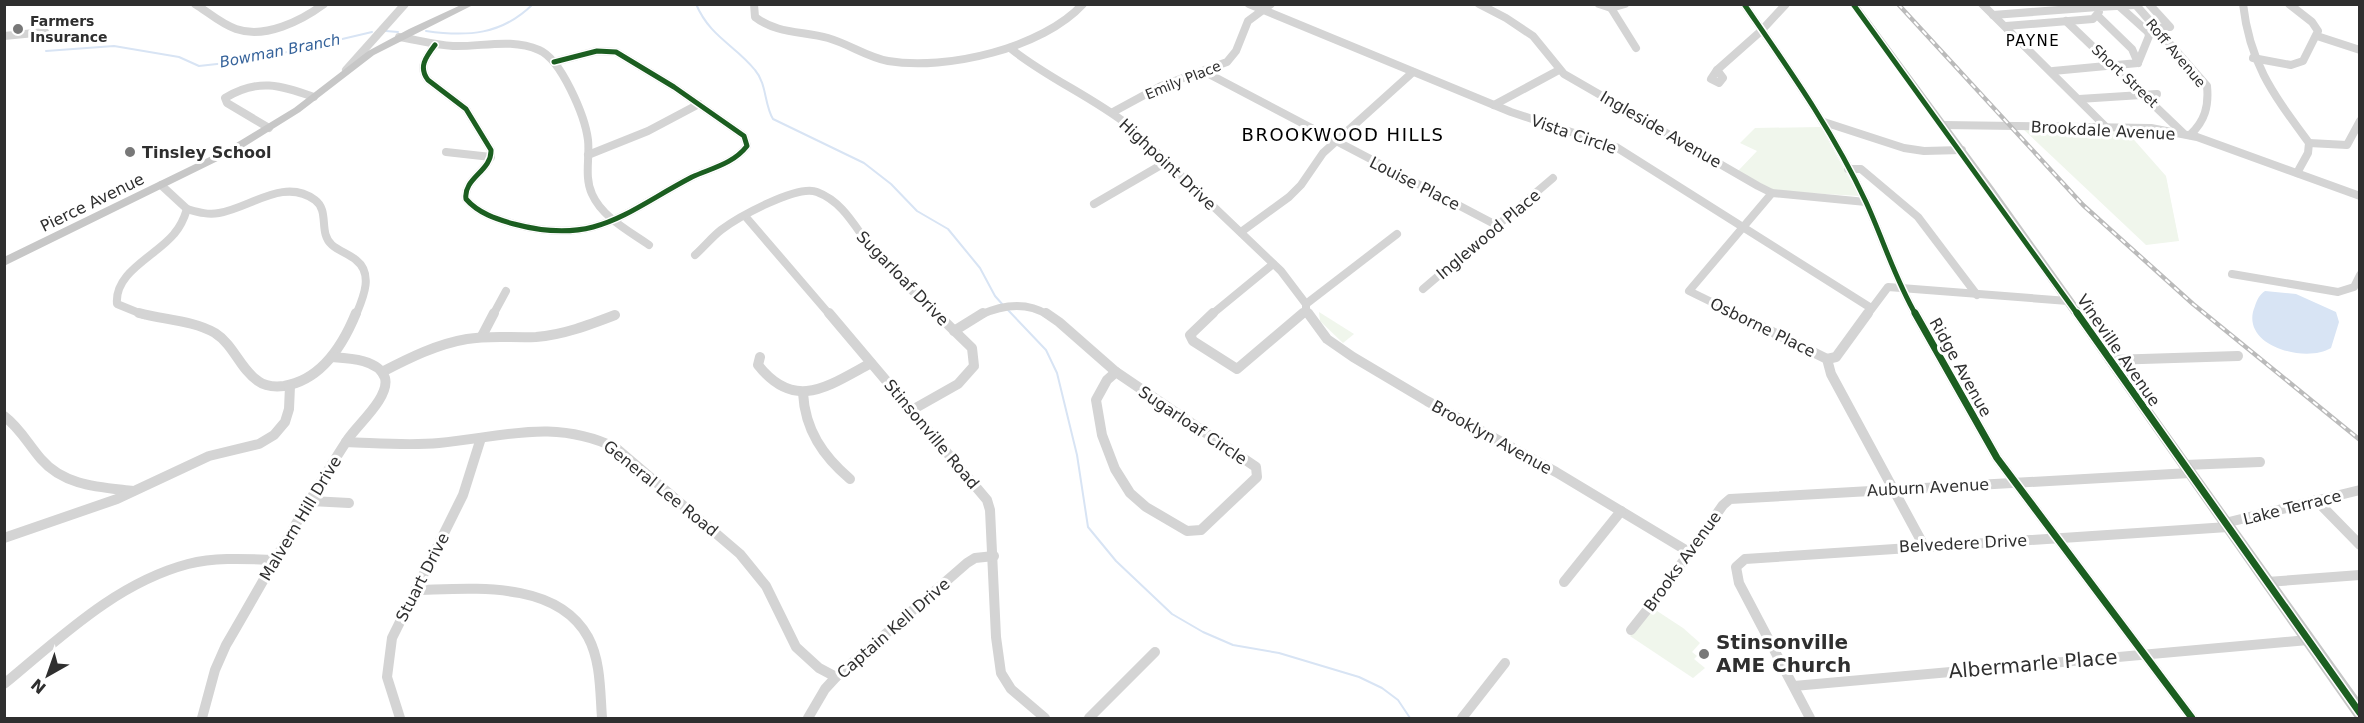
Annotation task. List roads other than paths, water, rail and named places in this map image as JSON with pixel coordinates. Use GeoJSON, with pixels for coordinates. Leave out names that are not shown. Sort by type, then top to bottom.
{"type":"FeatureCollection","features":[{"type":"Feature","properties":{"kind":"main road","name":"Pierce Avenue"},"geometry":{"type":"LineString","coordinates":[[4,262],[216,158],[269,128],[314,97],[346,70],[387,44],[471,4]]}},
{"type":"Feature","properties":{"kind":"main road","name":"Vineville Avenue"},"geometry":{"type":"LineString","coordinates":[[1853,4],[1962,150],[2360,713]]}},
{"type":"Feature","properties":{"kind":"main road"},"geometry":{"type":"LineString","coordinates":[[376,37],[387,44]]}},
{"type":"Feature","properties":{"kind":"street"},"geometry":{"type":"LineString","coordinates":[[195,4],[238,30],[275,28],[306,17],[324,4]]}},
{"type":"Feature","properties":{"kind":"street"},"geometry":{"type":"LineString","coordinates":[[346,70],[405,4]]}},
{"type":"Feature","properties":{"kind":"street"},"geometry":{"type":"LineString","coordinates":[[754,4],[755,17],[767,26],[829,38],[890,62],[936,60],[1010,48],[1058,28],[1078,13],[1083,4]]}},
{"type":"Feature","properties":{"kind":"street","name":"Vista Circle"},"geometry":{"type":"LineString","coordinates":[[1249,4],[1494,105],[1616,147],[1871,308]]}},
{"type":"Feature","properties":{"kind":"street"},"geometry":{"type":"LineString","coordinates":[[1263,10],[1271,4]]}},
{"type":"Feature","properties":{"kind":"street","name":"Ingleside Avenue"},"geometry":{"type":"LineString","coordinates":[[1479,4],[1503,16],[1534,39],[1548,52],[1559,70],[1772,193],[1866,202]]}},
{"type":"Feature","properties":{"kind":"street"},"geometry":{"type":"LineString","coordinates":[[1599,4],[1611,8],[1625,4]]}},
{"type":"Feature","properties":{"kind":"street","name":"Ridge Avenue"},"geometry":{"type":"LineString","coordinates":[[1744,4],[1824,122],[1866,202],[1902,288],[1981,432],[2014,483],[2192,718]]}},
{"type":"Feature","properties":{"kind":"street"},"geometry":{"type":"LineString","coordinates":[[1717,70],[1761,31],[1786,4]]}},
{"type":"Feature","properties":{"kind":"street"},"geometry":{"type":"LineString","coordinates":[[1982,4],[2053,71],[2106,128]]}},
{"type":"Feature","properties":{"kind":"street"},"geometry":{"type":"LineString","coordinates":[[2149,4],[2170,27],[2156,28]]}},
{"type":"Feature","properties":{"kind":"street"},"geometry":{"type":"LineString","coordinates":[[2243,4],[2245,25],[2253,58],[2260,75],[2309,142],[2308,153],[2297,174]]}},
{"type":"Feature","properties":{"kind":"street"},"geometry":{"type":"LineString","coordinates":[[2253,58],[2282,64],[2299,64],[2303,61],[2318,31],[2312,22],[2289,4]]}},
{"type":"Feature","properties":{"kind":"street"},"geometry":{"type":"LineString","coordinates":[[1993,15],[2097,11],[2135,5]]}},
{"type":"Feature","properties":{"kind":"street","name":"Roff Avenue"},"geometry":{"type":"LineString","coordinates":[[2135,5],[2206,86],[2208,101],[2201,125],[2187,134]]}},
{"type":"Feature","properties":{"kind":"street"},"geometry":{"type":"LineString","coordinates":[[2119,6],[2148,32],[2149,36],[2138,63]]}},
{"type":"Feature","properties":{"kind":"street"},"geometry":{"type":"LineString","coordinates":[[1611,8],[1636,48]]}},
{"type":"Feature","properties":{"kind":"street","name":"Emily Place"},"geometry":{"type":"LineString","coordinates":[[1113,112],[1161,86],[1222,65],[1233,57],[1248,21],[1263,10]]}},
{"type":"Feature","properties":{"kind":"street"},"geometry":{"type":"LineString","coordinates":[[2007,26],[2093,19],[2097,11]]}},
{"type":"Feature","properties":{"kind":"street"},"geometry":{"type":"LineString","coordinates":[[2097,11],[2132,49],[2138,63]]}},
{"type":"Feature","properties":{"kind":"street","name":"Short Street"},"geometry":{"type":"LineString","coordinates":[[2066,21],[2187,134]]}},
{"type":"Feature","properties":{"kind":"street"},"geometry":{"type":"LineString","coordinates":[[4,36],[45,32]]}},
{"type":"Feature","properties":{"kind":"street"},"geometry":{"type":"LineString","coordinates":[[2317,36],[2360,50]]}},
{"type":"Feature","properties":{"kind":"street"},"geometry":{"type":"LineString","coordinates":[[399,37],[435,45],[470,46],[498,42],[518,43],[540,50],[554,62],[584,119],[588,155],[587,171],[591,193],[603,211],[649,245]]}},
{"type":"Feature","properties":{"kind":"street"},"geometry":{"type":"LineString","coordinates":[[435,45],[423,63],[423,75],[431,84],[460,102],[472,115],[490,147],[491,157],[488,165],[465,191],[466,201],[477,209],[519,226],[556,232],[591,230],[615,221],[694,176],[735,159],[744,152],[747,145],[744,136],[699,104],[616,52],[597,51],[554,62]]}},
{"type":"Feature","properties":{"kind":"street","name":"Highpoint Drive"},"geometry":{"type":"LineString","coordinates":[[1010,48],[1030,64],[1113,112],[1292,282],[1306,307]]}},
{"type":"Feature","properties":{"kind":"street"},"geometry":{"type":"LineString","coordinates":[[2053,71],[2138,63]]}},
{"type":"Feature","properties":{"kind":"street"},"geometry":{"type":"LineString","coordinates":[[1494,105],[1559,70]]}},
{"type":"Feature","properties":{"kind":"street","name":"Louise Place"},"geometry":{"type":"LineString","coordinates":[[1205,72],[1498,226]]}},
{"type":"Feature","properties":{"kind":"street"},"geometry":{"type":"LineString","coordinates":[[1241,232],[1279,205],[1301,185],[1323,153],[1413,72]]}},
{"type":"Feature","properties":{"kind":"street"},"geometry":{"type":"LineString","coordinates":[[269,128],[227,103],[225,98],[251,85],[264,83],[314,97]]}},
{"type":"Feature","properties":{"kind":"street"},"geometry":{"type":"LineString","coordinates":[[2079,99],[2157,94]]}},
{"type":"Feature","properties":{"kind":"street"},"geometry":{"type":"LineString","coordinates":[[588,155],[648,131],[699,104]]}},
{"type":"Feature","properties":{"kind":"street"},"geometry":{"type":"LineString","coordinates":[[2309,142],[2332,146],[2347,145],[2360,121]]}},
{"type":"Feature","properties":{"kind":"street"},"geometry":{"type":"LineString","coordinates":[[1824,122],[1904,148],[1924,151],[1962,150]]}},
{"type":"Feature","properties":{"kind":"street","name":"Brookdale Avenue"},"geometry":{"type":"LineString","coordinates":[[1943,125],[2157,129],[2187,134],[2360,196]]}},
{"type":"Feature","properties":{"kind":"street"},"geometry":{"type":"LineString","coordinates":[[447,152],[491,157]]}},
{"type":"Feature","properties":{"kind":"street"},"geometry":{"type":"LineString","coordinates":[[1094,204],[1167,161]]}},
{"type":"Feature","properties":{"kind":"street"},"geometry":{"type":"LineString","coordinates":[[1848,169],[1861,170],[1918,217],[1977,295]]}},
{"type":"Feature","properties":{"kind":"street","name":"Inglewood Place"},"geometry":{"type":"LineString","coordinates":[[1423,289],[1553,178]]}},
{"type":"Feature","properties":{"kind":"street"},"geometry":{"type":"LineString","coordinates":[[161,185],[187,209],[196,213],[213,214]]}},
{"type":"Feature","properties":{"kind":"street","name":"Sugarloaf Drive"},"geometry":{"type":"LineString","coordinates":[[695,255],[721,230],[778,199],[800,191],[826,195],[844,209],[859,234],[877,256],[972,348],[974,366],[958,384],[912,410]]}},
{"type":"Feature","properties":{"kind":"street"},"geometry":{"type":"LineString","coordinates":[[180,229],[213,214],[286,192],[306,194],[321,205],[324,213],[324,232],[328,241],[362,266],[367,281],[356,317],[332,357],[318,371],[290,386],[266,387],[256,383],[231,346],[203,326],[129,311],[115,302],[116,292],[127,275],[172,238],[185,221],[187,209]]}},
{"type":"Feature","properties":{"kind":"street","name":"Osborne Place"},"geometry":{"type":"LineString","coordinates":[[1772,193],[1689,291],[1827,359],[1831,374],[1924,546]]}},
{"type":"Feature","properties":{"kind":"street","name":"Stinsonville Road"},"geometry":{"type":"LineString","coordinates":[[745,216],[987,500],[994,556],[996,637],[1001,673],[1011,689],[1045,718]]}},
{"type":"Feature","properties":{"kind":"street"},"geometry":{"type":"LineString","coordinates":[[1273,264],[1229,298],[1190,335],[1198,345],[1237,369],[1306,307],[1397,234]]}},
{"type":"Feature","properties":{"kind":"street"},"geometry":{"type":"LineString","coordinates":[[2232,274],[2338,292],[2354,287],[2360,275]]}},
{"type":"Feature","properties":{"kind":"street"},"geometry":{"type":"LineString","coordinates":[[1827,359],[1836,357],[1888,287],[2068,301]]}},
{"type":"Feature","properties":{"kind":"street"},"geometry":{"type":"LineString","coordinates":[[482,336],[506,291]]}},
{"type":"Feature","properties":{"kind":"street","name":"Sugarloaf Circle"},"geometry":{"type":"LineString","coordinates":[[954,331],[1003,305],[1035,306],[1063,325],[1116,372],[1256,467],[1257,477],[1201,530],[1187,531],[1146,507],[1130,493],[1114,469],[1102,435],[1096,400],[1103,386],[1116,372]]}},
{"type":"Feature","properties":{"kind":"street","name":"Brooklyn Avenue"},"geometry":{"type":"LineString","coordinates":[[1306,307],[1327,339],[1353,357],[1689,552]]}},
{"type":"Feature","properties":{"kind":"street"},"geometry":{"type":"LineString","coordinates":[[332,357],[365,361],[382,372],[433,347],[482,336],[524,337],[554,334],[581,328],[615,315]]}},
{"type":"Feature","properties":{"kind":"street"},"geometry":{"type":"LineString","coordinates":[[2110,360],[2238,356]]}},
{"type":"Feature","properties":{"kind":"street"},"geometry":{"type":"LineString","coordinates":[[760,357],[758,365],[777,386],[803,393],[831,384],[872,363]]}},
{"type":"Feature","properties":{"kind":"street","name":"Malvern Hill Drive"},"geometry":{"type":"LineString","coordinates":[[202,718],[214,670],[226,645],[346,442],[381,396],[384,384],[382,372]]}},
{"type":"Feature","properties":{"kind":"street"},"geometry":{"type":"LineString","coordinates":[[4,538],[136,492],[208,456],[252,447],[274,435],[285,422],[289,409],[290,386]]}},
{"type":"Feature","properties":{"kind":"street"},"geometry":{"type":"LineString","coordinates":[[803,393],[803,414],[807,426],[839,470],[850,479]]}},
{"type":"Feature","properties":{"kind":"street"},"geometry":{"type":"LineString","coordinates":[[4,416],[30,442],[41,459],[54,472],[67,480],[79,484],[136,492]]}},
{"type":"Feature","properties":{"kind":"street","name":"General Lee Road"},"geometry":{"type":"LineString","coordinates":[[346,442],[434,444],[527,431],[558,430],[597,437],[616,448],[740,554],[766,586],[796,646],[819,668],[836,677]]}},
{"type":"Feature","properties":{"kind":"street","name":"Stuart Drive"},"geometry":{"type":"LineString","coordinates":[[400,718],[389,687],[387,668],[392,638],[463,495],[481,438]]}},
{"type":"Feature","properties":{"kind":"street","name":"Auburn Avenue"},"geometry":{"type":"LineString","coordinates":[[1737,497],[2014,483],[2260,462]]}},
{"type":"Feature","properties":{"kind":"street","name":"Lake Terrace"},"geometry":{"type":"LineString","coordinates":[[2227,525],[2360,490]]}},
{"type":"Feature","properties":{"kind":"street","name":"Brooks Avenue"},"geometry":{"type":"LineString","coordinates":[[1630,630],[1662,591],[1723,505],[1737,497]]}},
{"type":"Feature","properties":{"kind":"street"},"geometry":{"type":"LineString","coordinates":[[311,501],[349,503]]}},
{"type":"Feature","properties":{"kind":"street"},"geometry":{"type":"LineString","coordinates":[[2316,501],[2360,546]]}},
{"type":"Feature","properties":{"kind":"street"},"geometry":{"type":"LineString","coordinates":[[1564,582],[1621,511]]}},
{"type":"Feature","properties":{"kind":"street","name":"Belvedere Drive"},"geometry":{"type":"LineString","coordinates":[[1794,686],[1735,574],[1740,559],[1756,556],[2227,525]]}},
{"type":"Feature","properties":{"kind":"street","name":"Captain Kell Drive"},"geometry":{"type":"LineString","coordinates":[[808,718],[825,689],[836,677],[967,563],[975,558],[994,556]]}},
{"type":"Feature","properties":{"kind":"street"},"geometry":{"type":"LineString","coordinates":[[4,684],[94,612],[150,579],[183,566],[219,559],[275,560]]}},
{"type":"Feature","properties":{"kind":"street"},"geometry":{"type":"LineString","coordinates":[[2267,582],[2360,575]]}},
{"type":"Feature","properties":{"kind":"street"},"geometry":{"type":"LineString","coordinates":[[415,590],[515,594],[542,599],[559,607],[579,623],[590,641],[597,663],[602,718]]}},
{"type":"Feature","properties":{"kind":"street","name":"Albermarle Place"},"geometry":{"type":"LineString","coordinates":[[1794,686],[2308,640]]}},
{"type":"Feature","properties":{"kind":"street"},"geometry":{"type":"LineString","coordinates":[[1089,718],[1155,652]]}},
{"type":"Feature","properties":{"kind":"street"},"geometry":{"type":"LineString","coordinates":[[1462,718],[1506,663]]}},
{"type":"Feature","properties":{"kind":"street"},"geometry":{"type":"LineString","coordinates":[[1794,686],[1810,718]]}},
{"type":"Feature","properties":{"kind":"water"},"geometry":{"type":"Polygon","coordinates":[[[2265,291],[2296,294],[2336,312],[2339,322],[2331,348],[2306,354],[2277,348],[2265,341],[2256,331],[2252,320],[2255,306],[2265,291]]]}},
{"type":"Feature","properties":{"kind":"waterway","name":"Bowman Branch"},"geometry":{"type":"LineString","coordinates":[[426,31],[456,34],[496,28],[509,22],[533,4]]}},
{"type":"Feature","properties":{"kind":"waterway"},"geometry":{"type":"LineString","coordinates":[[696,4],[708,25],[755,70],[764,88],[773,119],[864,163],[891,184],[917,211],[948,229],[980,268],[995,296],[1003,305]]}},
{"type":"Feature","properties":{"kind":"waterway","name":"Bowman Branch"},"geometry":{"type":"LineString","coordinates":[[386,31],[398,32]]}},
{"type":"Feature","properties":{"kind":"waterway","name":"Bowman Branch"},"geometry":{"type":"LineString","coordinates":[[46,51],[114,46],[179,57],[199,66],[253,60],[372,32]]}},
{"type":"Feature","properties":{"kind":"waterway"},"geometry":{"type":"LineString","coordinates":[[1007,309],[1046,350],[1057,373],[1077,455],[1088,527],[1116,561],[1172,614],[1203,632],[1233,645],[1279,653],[1359,677],[1382,688],[1398,700],[1410,718]]}},
{"type":"Feature","properties":{"kind":"railway"},"geometry":{"type":"LineString","coordinates":[[1898,4],[2083,205],[2193,304],[2360,440]]}},
{"type":"Feature","properties":{"kind":"place","name":"Farmers Insurance"},"geometry":{"type":"Point","coordinates":[18,29]}},
{"type":"Feature","properties":{"kind":"place","name":"Tinsley School"},"geometry":{"type":"Point","coordinates":[130,152]}},
{"type":"Feature","properties":{"kind":"place","name":"Stinsonville AME Church"},"geometry":{"type":"Point","coordinates":[1704,654]}},
{"type":"Feature","properties":{"kind":"district","name":"PAYNE"},"geometry":{"type":"Point","coordinates":[2033,41]}},
{"type":"Feature","properties":{"kind":"district","name":"BROOKWOOD HILLS"},"geometry":{"type":"Point","coordinates":[1343,135]}}]}
